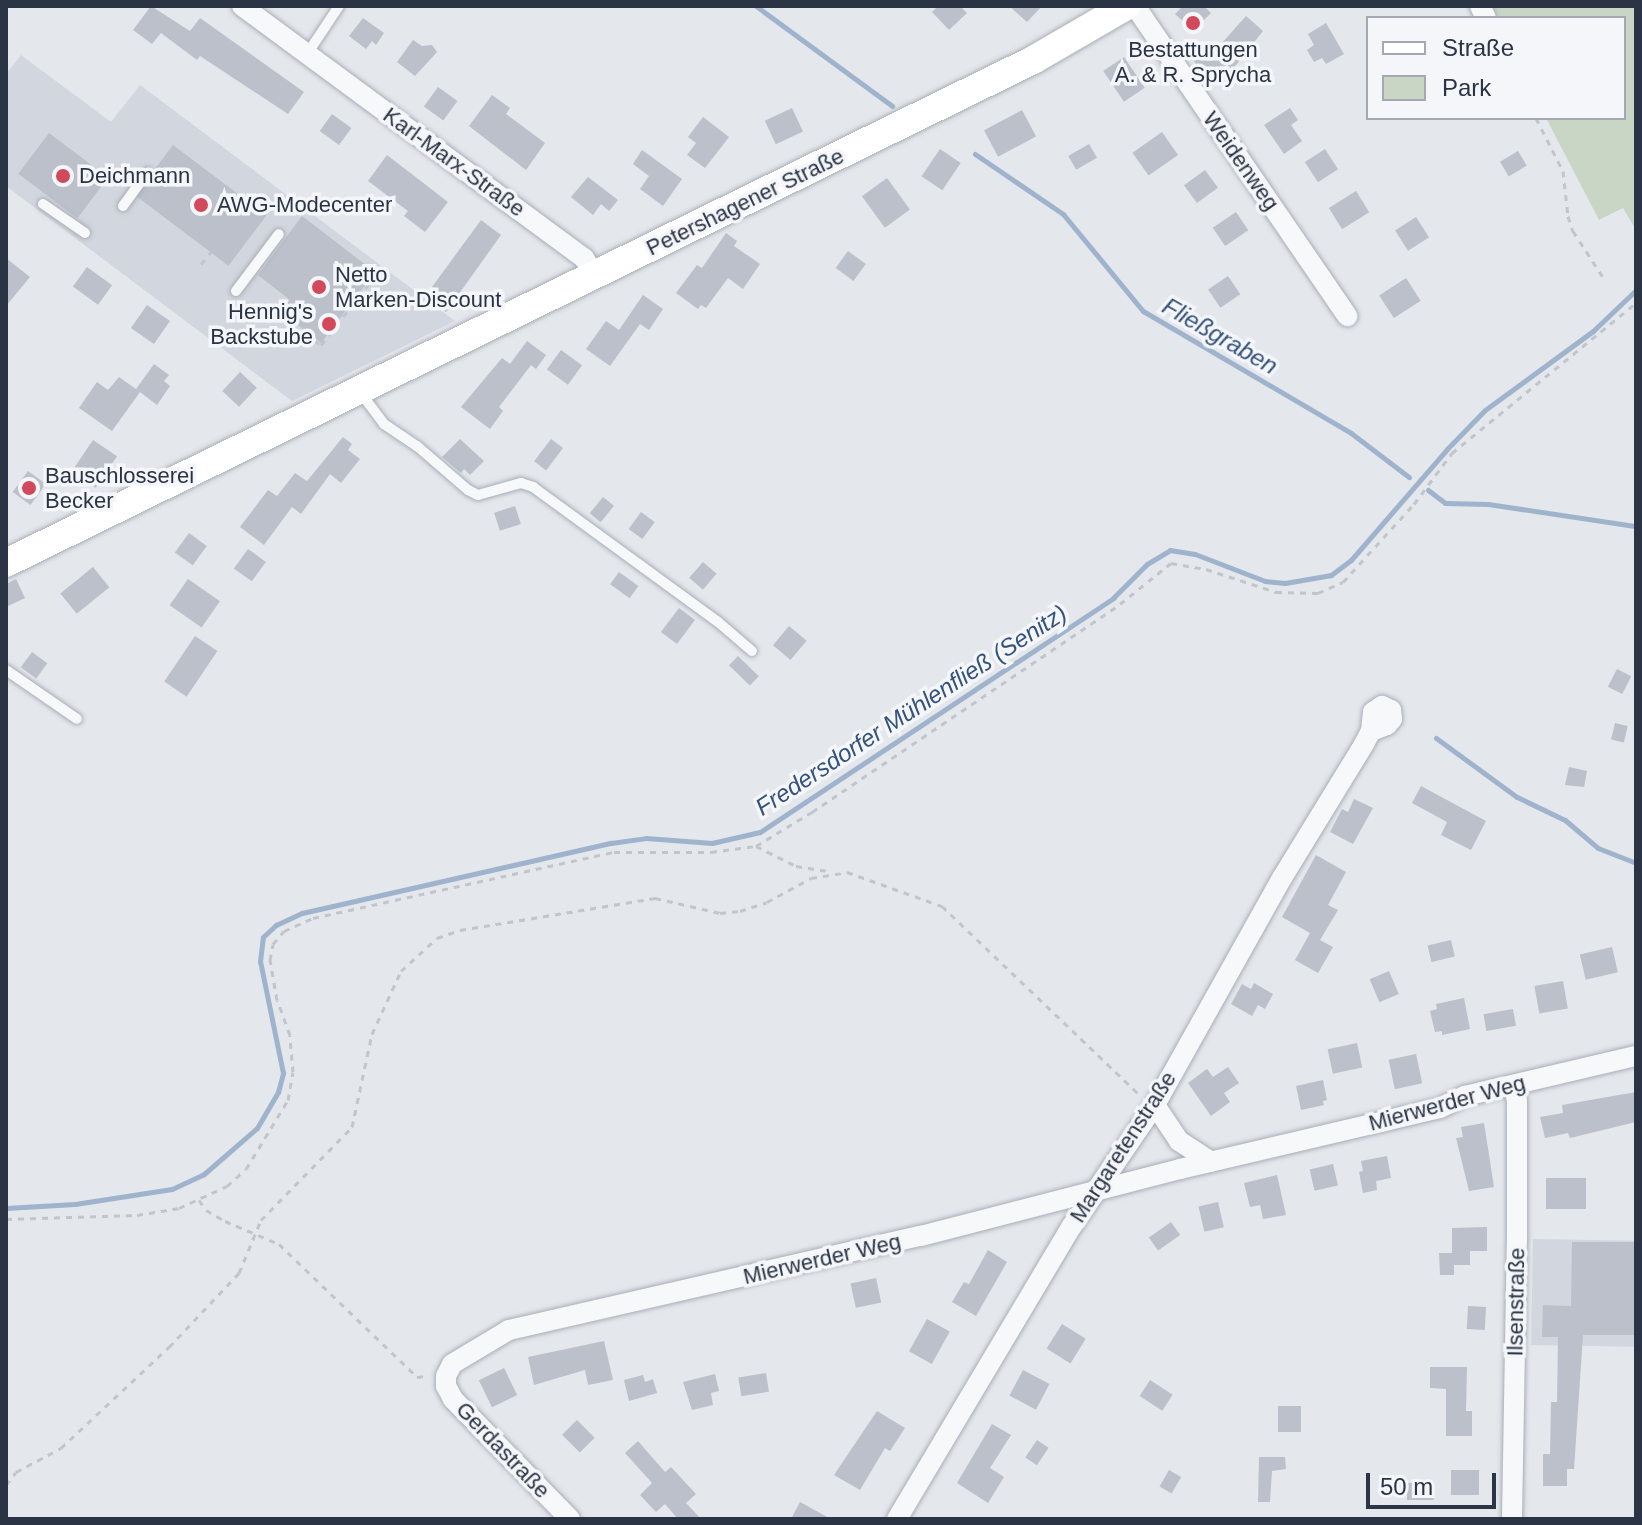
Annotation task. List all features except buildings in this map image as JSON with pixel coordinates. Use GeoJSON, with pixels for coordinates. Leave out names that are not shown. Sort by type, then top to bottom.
{"type":"FeatureCollection","features":[{"type":"Feature","properties":{"kind":"street","name":"Karl-Marx-Straße"},"geometry":{"type":"LineString","coordinates":[[242,6],[584,258],[595,276]]}},
{"type":"Feature","properties":{"kind":"street","name":"Petershagener Straße"},"geometry":{"type":"LineString","coordinates":[[6,563],[1033,60],[1126,6]]}},
{"type":"Feature","properties":{"kind":"street","name":"Weidenweg"},"geometry":{"type":"LineString","coordinates":[[1135,6],[1347,316]]}},
{"type":"Feature","properties":{"kind":"street","name":"Margaretenstraße"},"geometry":{"type":"LineString","coordinates":[[897,1519],[1096,1190],[1155,1105],[1282,878],[1371,731]]}},
{"type":"Feature","properties":{"kind":"street","name":"Mierwerder Weg"},"geometry":{"type":"LineString","coordinates":[[446,1376],[460,1358],[509,1330],[921,1236],[1096,1190],[1440,1108],[1465,1096],[1636,1056]]}},
{"type":"Feature","properties":{"kind":"street","name":"Ilsenstraße"},"geometry":{"type":"LineString","coordinates":[[1512,1519],[1517,1241],[1517,1101],[1514,1085]]}},
{"type":"Feature","properties":{"kind":"street"},"geometry":{"type":"LineString","coordinates":[[1155,1105],[1179,1141],[1211,1162]]}},
{"type":"Feature","properties":{"kind":"street","name":"Gerdastraße"},"geometry":{"type":"LineString","coordinates":[[446,1376],[453,1399],[570,1519]]}},
{"type":"Feature","properties":{"kind":"lane"},"geometry":{"type":"LineString","coordinates":[[307,54],[339,6]]}},
{"type":"Feature","properties":{"kind":"lane"},"geometry":{"type":"LineString","coordinates":[[123,206],[147,173]]}},
{"type":"Feature","properties":{"kind":"lane"},"geometry":{"type":"LineString","coordinates":[[43,204],[85,233]]}},
{"type":"Feature","properties":{"kind":"lane"},"geometry":{"type":"LineString","coordinates":[[236,291],[279,234]]}},
{"type":"Feature","properties":{"kind":"lane"},"geometry":{"type":"LineString","coordinates":[[359,390],[384,424],[417,446],[468,490],[478,495],[521,483],[533,487],[717,621],[752,651]]}},
{"type":"Feature","properties":{"kind":"lane"},"geometry":{"type":"LineString","coordinates":[[6,670],[77,719]]}},
{"type":"Feature","properties":{"kind":"path"},"geometry":{"type":"LineString","coordinates":[[1537,120],[1563,171],[1568,216],[1573,231],[1603,277]]}},
{"type":"Feature","properties":{"kind":"path"},"geometry":{"type":"LineString","coordinates":[[201,264],[211,252]]}},
{"type":"Feature","properties":{"kind":"path"},"geometry":{"type":"LineString","coordinates":[[310,346],[315,339],[321,345],[378,272]]}},
{"type":"Feature","properties":{"kind":"path"},"geometry":{"type":"LineString","coordinates":[[6,1219],[137,1215],[199,1200],[227,1186],[246,1169],[288,1100],[293,1053],[277,1000],[270,960],[273,944],[284,931],[313,918],[614,852],[711,852],[756,846],[812,812],[1120,604],[1171,563],[1206,569],[1276,592],[1318,593],[1343,582],[1414,504],[1452,453],[1495,414],[1636,303]]}},
{"type":"Feature","properties":{"kind":"path"},"geometry":{"type":"LineString","coordinates":[[756,846],[796,866],[847,872],[880,881],[942,906],[1155,1105]]}},
{"type":"Feature","properties":{"kind":"path"},"geometry":{"type":"LineString","coordinates":[[6,1485],[16,1472],[61,1448],[210,1305],[239,1273],[261,1220],[303,1173],[333,1150],[352,1127],[372,1034],[401,971],[437,938],[460,930],[655,898],[720,913],[740,911],[830,872]]}},
{"type":"Feature","properties":{"kind":"path"},"geometry":{"type":"LineString","coordinates":[[199,1200],[206,1210],[279,1244],[417,1377],[446,1376]]}},
{"type":"Feature","properties":{"kind":"shaded area"},"geometry":{"type":"Polygon","coordinates":[[[21,55],[111,122],[140,85],[455,321],[292,401],[6,186],[6,74],[21,55]]]}},
{"type":"Feature","properties":{"kind":"shaded area"},"geometry":{"type":"Polygon","coordinates":[[[1533,1239],[1636,1241],[1634,1347],[1531,1345],[1533,1239]]]}},
{"type":"Feature","properties":{"kind":"green space"},"geometry":{"type":"Polygon","coordinates":[[[1487,6],[1636,6],[1636,230],[1623,208],[1599,220],[1547,120],[1626,120],[1626,16],[1493,16],[1487,6]]]}},
{"type":"Feature","properties":{"kind":"waterway","name":"Fließgraben"},"geometry":{"type":"LineString","coordinates":[[756,6],[892,106]]}},
{"type":"Feature","properties":{"kind":"waterway","name":"Fließgraben"},"geometry":{"type":"LineString","coordinates":[[975,154],[1063,214],[1143,311],[1351,433],[1409,477]]}},
{"type":"Feature","properties":{"kind":"waterway","name":"Fredersdorfer Mühlenfließ (Senitz)"},"geometry":{"type":"LineString","coordinates":[[6,1208],[75,1204],[172,1189],[204,1174],[257,1128],[278,1092],[283,1073],[260,961],[263,937],[276,925],[302,913],[611,843],[646,838],[712,843],[760,832],[1113,598],[1147,564],[1170,550],[1195,554],[1265,581],[1285,583],[1331,575],[1351,560],[1485,410],[1593,331],[1636,290]]}},
{"type":"Feature","properties":{"kind":"waterway"},"geometry":{"type":"LineString","coordinates":[[1428,490],[1445,503],[1488,504],[1636,526]]}},
{"type":"Feature","properties":{"kind":"waterway"},"geometry":{"type":"LineString","coordinates":[[1436,738],[1517,797],[1565,820],[1598,848],[1636,863]]}},
{"type":"Feature","properties":{"kind":"place","name":"Bestattungen A. & R. Sprycha"},"geometry":{"type":"Point","coordinates":[1193,23]}},
{"type":"Feature","properties":{"kind":"place","name":"Deichmann"},"geometry":{"type":"Point","coordinates":[63,176]}},
{"type":"Feature","properties":{"kind":"place","name":"AWG-Modecenter"},"geometry":{"type":"Point","coordinates":[201,205]}},
{"type":"Feature","properties":{"kind":"place","name":"Netto Marken-Discount"},"geometry":{"type":"Point","coordinates":[319,287]}},
{"type":"Feature","properties":{"kind":"place","name":"Hennig's Backstube"},"geometry":{"type":"Point","coordinates":[329,324]}},
{"type":"Feature","properties":{"kind":"place","name":"Bauschlosserei Becker"},"geometry":{"type":"Point","coordinates":[29,488]}}]}
